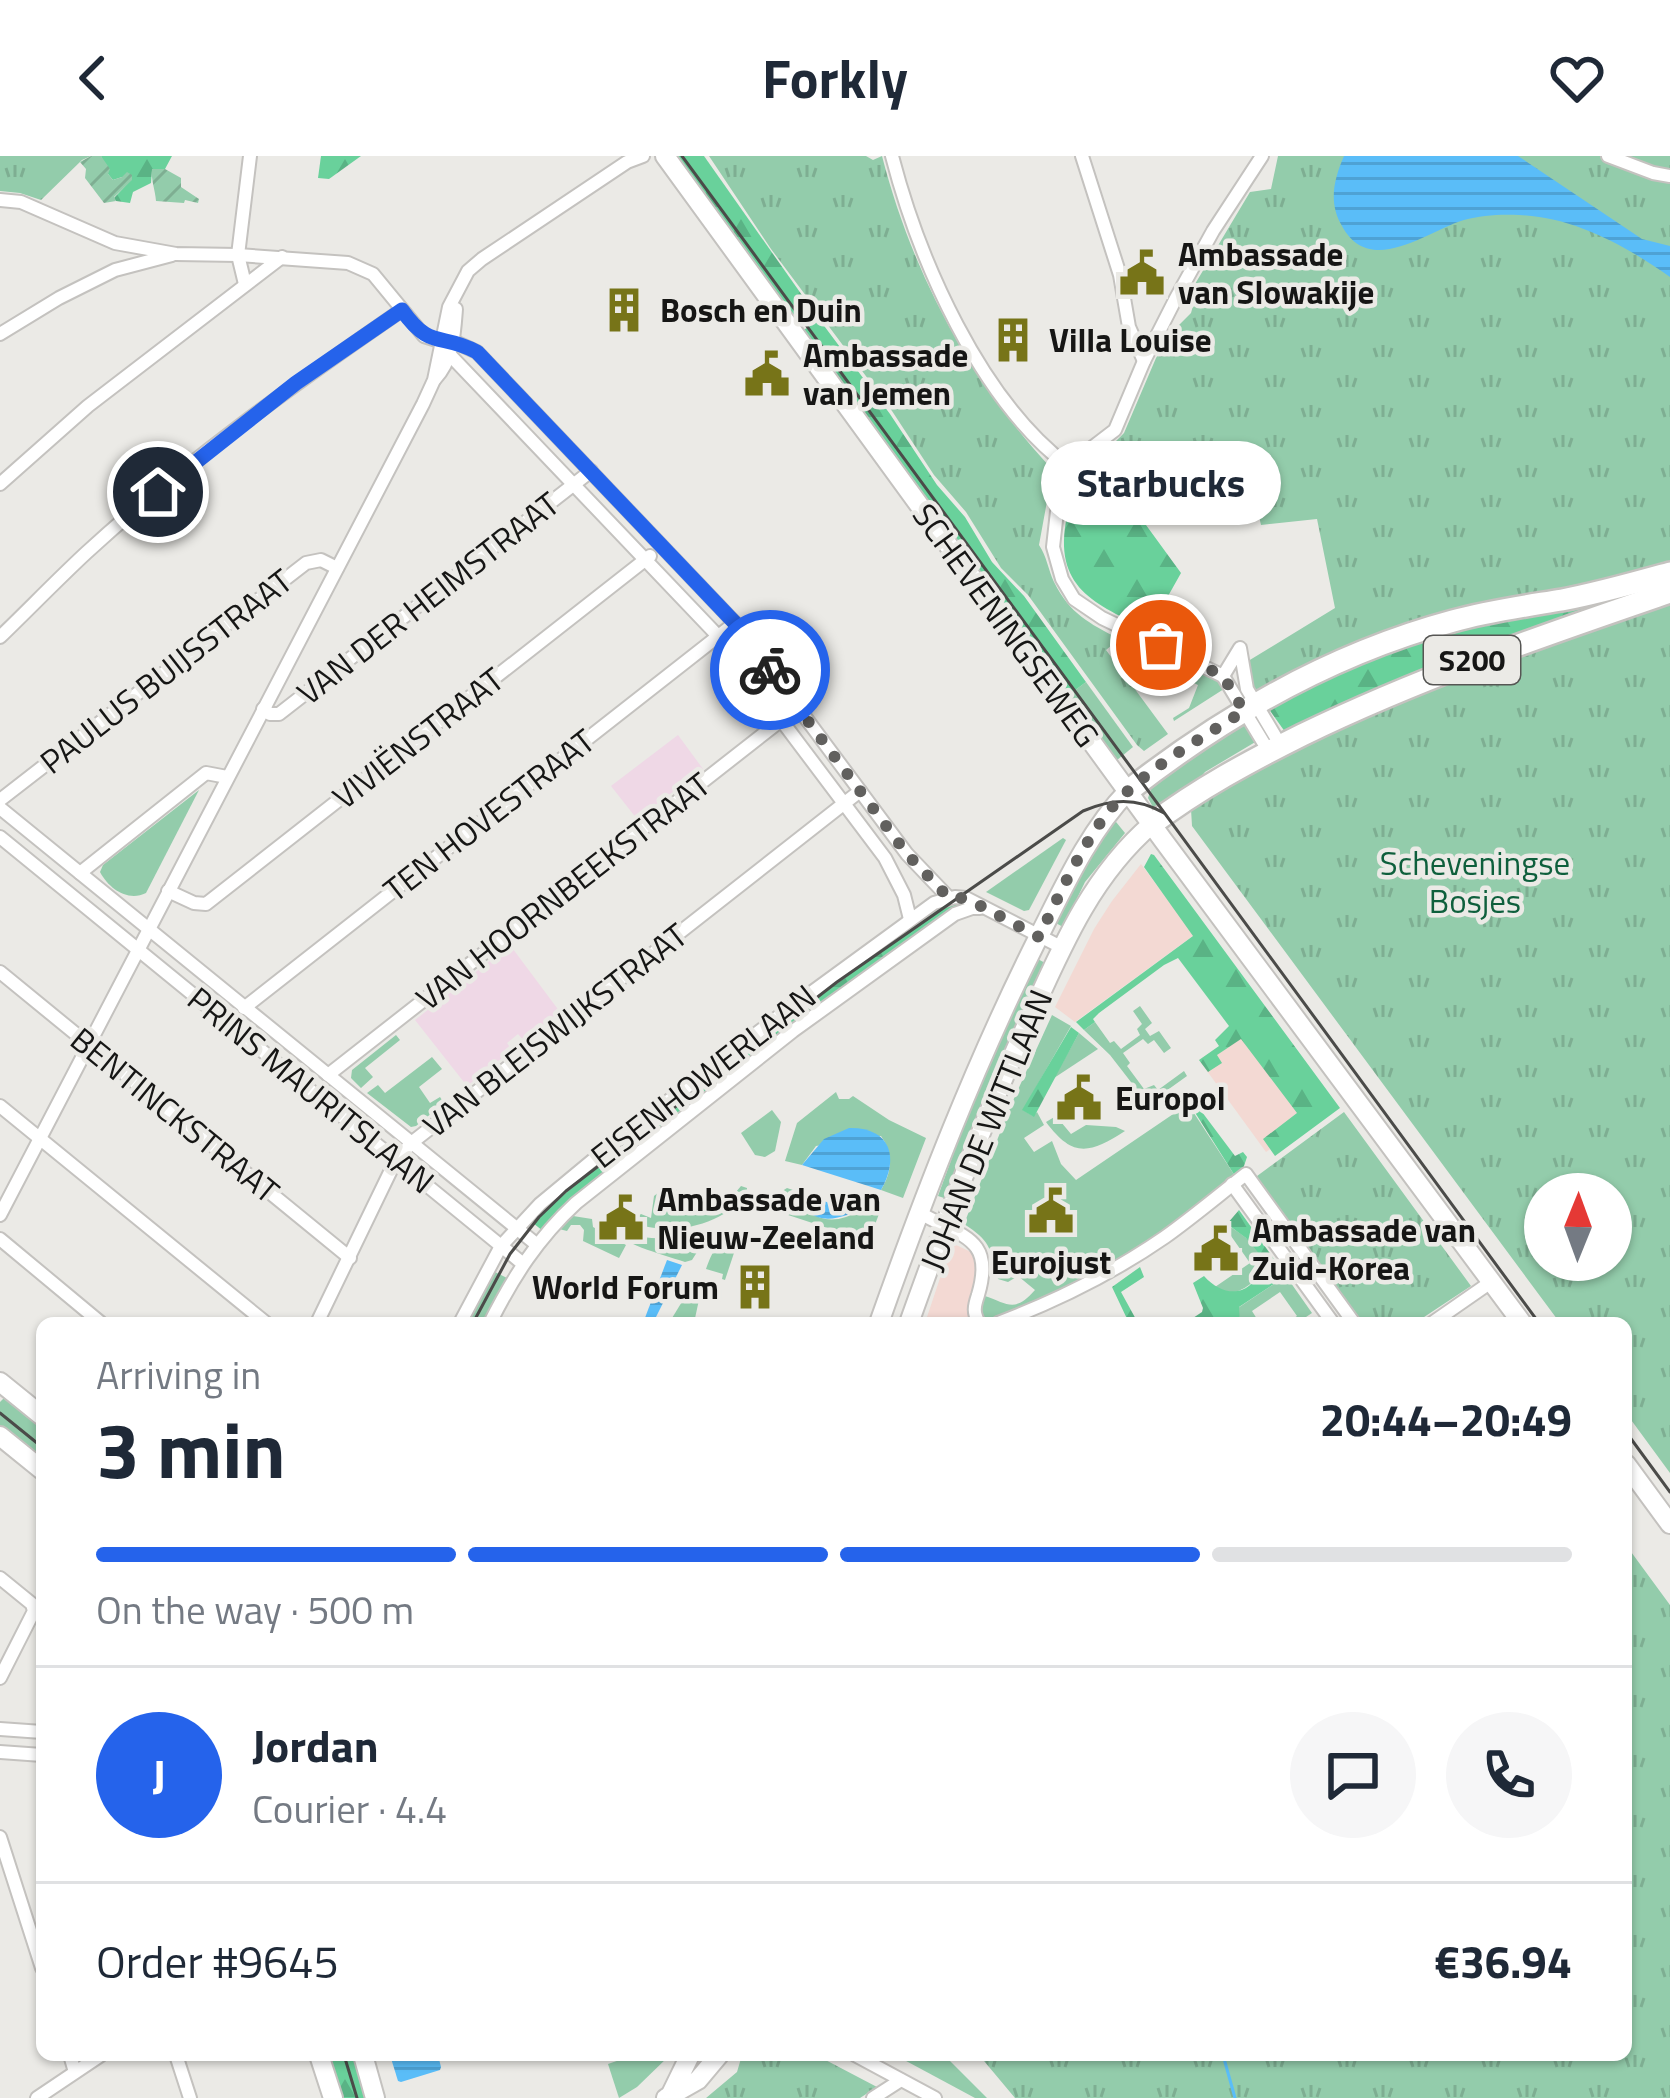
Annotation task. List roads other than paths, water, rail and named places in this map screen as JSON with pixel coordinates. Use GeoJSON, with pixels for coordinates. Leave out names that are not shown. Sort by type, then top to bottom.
{"type":"FeatureCollection","features":[{"type":"Feature","properties":{"kind":"main road","name":"S200"},"geometry":{"type":"LineString","coordinates":[[1128,791],[1251,708],[1359,652],[1477,615],[1670,573]]}},
{"type":"Feature","properties":{"kind":"main road","name":"S200"},"geometry":{"type":"LineString","coordinates":[[1152,824],[1198,792],[1360,707],[1468,662],[1670,592]]}},
{"type":"Feature","properties":{"kind":"street"},"geometry":{"type":"LineString","coordinates":[[245,284],[238,255],[250,156]]}},
{"type":"Feature","properties":{"kind":"street"},"geometry":{"type":"LineString","coordinates":[[0,1215],[434,380],[447,364],[461,281],[476,264],[628,159],[644,156]]}},
{"type":"Feature","properties":{"kind":"street","name":"SCHEVENINGSEWEG"},"geometry":{"type":"LineString","coordinates":[[665,156],[1517,1317]]}},
{"type":"Feature","properties":{"kind":"street"},"geometry":{"type":"LineString","coordinates":[[892,156],[909,217],[950,311],[1006,402],[1067,466]]}},
{"type":"Feature","properties":{"kind":"street"},"geometry":{"type":"LineString","coordinates":[[1082,156],[1120,275],[1129,327],[1144,361]]}},
{"type":"Feature","properties":{"kind":"street"},"geometry":{"type":"LineString","coordinates":[[1262,156],[1213,231],[1144,361],[1114,430],[1067,466],[1053,547],[1062,579],[1074,599],[1102,618],[1223,676],[1251,708],[1275,749]]}},
{"type":"Feature","properties":{"kind":"street"},"geometry":{"type":"LineString","coordinates":[[1608,156],[1670,176]]}},
{"type":"Feature","properties":{"kind":"street"},"geometry":{"type":"LineString","coordinates":[[0,200],[21,202],[115,243],[176,254],[338,261],[373,274],[424,336],[477,352],[734,622],[913,860],[949,898],[966,898],[1063,948]]}},
{"type":"Feature","properties":{"kind":"street"},"geometry":{"type":"LineString","coordinates":[[115,243],[115,270]]}},
{"type":"Feature","properties":{"kind":"street"},"geometry":{"type":"LineString","coordinates":[[0,334],[115,270],[176,254]]}},
{"type":"Feature","properties":{"kind":"street"},"geometry":{"type":"LineString","coordinates":[[0,484],[88,406],[282,257]]}},
{"type":"Feature","properties":{"kind":"street"},"geometry":{"type":"LineString","coordinates":[[0,637],[88,551],[193,463],[296,383],[402,310]]}},
{"type":"Feature","properties":{"kind":"street"},"geometry":{"type":"LineString","coordinates":[[449,346],[718,636],[889,866],[910,919]]}},
{"type":"Feature","properties":{"kind":"street","name":"VAN DER HEIMSTRAAT"},"geometry":{"type":"LineString","coordinates":[[263,709],[279,714],[590,471]]}},
{"type":"Feature","properties":{"kind":"street","name":"VIVIËNSTRAAT"},"geometry":{"type":"LineString","coordinates":[[168,891],[206,904],[661,546]]}},
{"type":"Feature","properties":{"kind":"street","name":"PAULUS BUIJSSTRAAT"},"geometry":{"type":"LineString","coordinates":[[0,804],[306,563],[321,560],[338,568]]}},
{"type":"Feature","properties":{"kind":"street","name":"TEN HOVESTRAAT"},"geometry":{"type":"LineString","coordinates":[[244,1007],[734,622]]}},
{"type":"Feature","properties":{"kind":"street"},"geometry":{"type":"LineString","coordinates":[[1223,676],[1240,648],[1251,708]]}},
{"type":"Feature","properties":{"kind":"street","name":"VAN HOORNBEEKSTRAAT"},"geometry":{"type":"LineString","coordinates":[[328,1076],[798,707]]}},
{"type":"Feature","properties":{"kind":"street"},"geometry":{"type":"LineString","coordinates":[[0,804],[80,873],[206,772],[227,778]]}},
{"type":"Feature","properties":{"kind":"street","name":"VAN BLEISWIJKSTRAAT"},"geometry":{"type":"LineString","coordinates":[[320,1317],[396,1159],[410,1144],[860,791]]}},
{"type":"Feature","properties":{"kind":"street","name":"JOHAN DE WITTLAAN"},"geometry":{"type":"LineString","coordinates":[[880,1317],[976,1068],[1101,823],[1128,791]]}},
{"type":"Feature","properties":{"kind":"street","name":"JOHAN DE WITTLAAN"},"geometry":{"type":"LineString","coordinates":[[911,1317],[994,1096],[1063,948],[1105,872],[1152,824]]}},
{"type":"Feature","properties":{"kind":"street","name":"PRINS MAURITSLAAN"},"geometry":{"type":"LineString","coordinates":[[0,838],[522,1263]]}},
{"type":"Feature","properties":{"kind":"street","name":"PRINS MAURITSLAAN"},"geometry":{"type":"LineString","coordinates":[[80,873],[536,1244]]}},
{"type":"Feature","properties":{"kind":"street","name":"EISENHOWERLAAN"},"geometry":{"type":"LineString","coordinates":[[463,1317],[501,1246],[540,1204],[910,919],[949,898]]}},
{"type":"Feature","properties":{"kind":"street","name":"EISENHOWERLAAN"},"geometry":{"type":"LineString","coordinates":[[493,1317],[536,1244],[629,1159],[955,914],[972,908],[993,911]]}},
{"type":"Feature","properties":{"kind":"street","name":"BENTINCKSTRAAT"},"geometry":{"type":"LineString","coordinates":[[0,972],[350,1258]]}},
{"type":"Feature","properties":{"kind":"street"},"geometry":{"type":"LineString","coordinates":[[0,1106],[259,1317]]}},
{"type":"Feature","properties":{"kind":"street"},"geometry":{"type":"LineString","coordinates":[[1013,1317],[1132,1258],[1246,1174],[1350,1317]]}},
{"type":"Feature","properties":{"kind":"street"},"geometry":{"type":"LineString","coordinates":[[1232,1184],[1329,1317]]}},
{"type":"Feature","properties":{"kind":"street"},"geometry":{"type":"LineString","coordinates":[[920,1213],[978,1247],[985,1266],[974,1310],[977,1317]]}},
{"type":"Feature","properties":{"kind":"street"},"geometry":{"type":"LineString","coordinates":[[0,1239],[94,1317]]}},
{"type":"Feature","properties":{"kind":"street"},"geometry":{"type":"LineString","coordinates":[[1441,1317],[1491,1282]]}},
{"type":"Feature","properties":{"kind":"street"},"geometry":{"type":"LineString","coordinates":[[0,1382],[36,1411]]}},
{"type":"Feature","properties":{"kind":"street"},"geometry":{"type":"LineString","coordinates":[[0,1436],[36,1465]]}},
{"type":"Feature","properties":{"kind":"street"},"geometry":{"type":"LineString","coordinates":[[1632,1472],[1670,1524]]}},
{"type":"Feature","properties":{"kind":"street"},"geometry":{"type":"LineString","coordinates":[[0,1578],[32,1604],[34,1611],[0,1678]]}},
{"type":"Feature","properties":{"kind":"street"},"geometry":{"type":"LineString","coordinates":[[0,1730],[36,1732]]}},
{"type":"Feature","properties":{"kind":"street"},"geometry":{"type":"LineString","coordinates":[[0,1751],[36,1754]]}},
{"type":"Feature","properties":{"kind":"street"},"geometry":{"type":"LineString","coordinates":[[0,1837],[36,1949]]}},
{"type":"Feature","properties":{"kind":"street"},"geometry":{"type":"LineString","coordinates":[[72,2061],[75,2072]]}},
{"type":"Feature","properties":{"kind":"street"},"geometry":{"type":"LineString","coordinates":[[37,2098],[92,2061]]}},
{"type":"Feature","properties":{"kind":"street"},"geometry":{"type":"LineString","coordinates":[[178,2061],[190,2098]]}},
{"type":"Feature","properties":{"kind":"street"},"geometry":{"type":"LineString","coordinates":[[321,2061],[332,2098]]}},
{"type":"Feature","properties":{"kind":"street"},"geometry":{"type":"LineString","coordinates":[[365,2061],[376,2098]]}},
{"type":"Feature","properties":{"kind":"street"},"geometry":{"type":"LineString","coordinates":[[669,2096],[687,2061]]}},
{"type":"Feature","properties":{"kind":"street"},"geometry":{"type":"LineString","coordinates":[[669,2096],[698,2080],[714,2061]]}},
{"type":"Feature","properties":{"kind":"street"},"geometry":{"type":"LineString","coordinates":[[866,2061],[935,2098]]}},
{"type":"Feature","properties":{"kind":"street"},"geometry":{"type":"LineString","coordinates":[[873,2098],[901,2080]]}},
{"type":"Feature","properties":{"kind":"water"},"geometry":{"type":"Polygon","coordinates":[[[1344,156],[1518,156],[1642,239],[1670,246],[1670,277],[1599,235],[1560,221],[1519,215],[1471,218],[1400,247],[1368,249],[1354,241],[1335,209],[1335,182],[1344,156]]]}},
{"type":"Feature","properties":{"kind":"water"},"geometry":{"type":"Polygon","coordinates":[[[849,1128],[874,1133],[888,1146],[890,1166],[881,1190],[802,1165],[824,1139],[849,1128]]]}},
{"type":"Feature","properties":{"kind":"water"},"geometry":{"type":"Polygon","coordinates":[[[796,1191],[838,1206],[847,1200],[869,1205],[826,1219],[808,1212],[796,1191]]]}},
{"type":"Feature","properties":{"kind":"water"},"geometry":{"type":"Polygon","coordinates":[[[667,1260],[682,1265],[656,1317],[645,1317],[667,1260]]]}},
{"type":"Feature","properties":{"kind":"water"},"geometry":{"type":"Polygon","coordinates":[[[392,2061],[440,2061],[440,2070],[398,2081],[392,2061]]]}},
{"type":"Feature","properties":{"kind":"waterway"},"geometry":{"type":"LineString","coordinates":[[1225,2061],[1235,2098]]}},
{"type":"Feature","properties":{"kind":"tram line"},"geometry":{"type":"LineString","coordinates":[[682,156],[1535,1317]]}},
{"type":"Feature","properties":{"kind":"tram line"},"geometry":{"type":"LineString","coordinates":[[476,1317],[510,1254],[566,1191],[837,982],[1083,811],[1124,802],[1164,813]]}},
{"type":"Feature","properties":{"kind":"tram line"},"geometry":{"type":"LineString","coordinates":[[0,1413],[36,1442]]}},
{"type":"Feature","properties":{"kind":"tram line"},"geometry":{"type":"LineString","coordinates":[[1632,1440],[1670,1492]]}},
{"type":"Feature","properties":{"kind":"tram line"},"geometry":{"type":"LineString","coordinates":[[346,2061],[357,2098]]}},
{"type":"Feature","properties":{"kind":"place","name":"Ambassade van Slowakije"},"geometry":{"type":"Point","coordinates":[1142,273]}},
{"type":"Feature","properties":{"kind":"place","name":"Bosch en Duin"},"geometry":{"type":"Point","coordinates":[624,310]}},
{"type":"Feature","properties":{"kind":"place","name":"Villa Louise"},"geometry":{"type":"Point","coordinates":[1013,340]}},
{"type":"Feature","properties":{"kind":"place","name":"Ambassade van Jemen"},"geometry":{"type":"Point","coordinates":[767,374]}},
{"type":"Feature","properties":{"kind":"place","name":"Starbucks"},"geometry":{"type":"Point","coordinates":[1161,645]}},
{"type":"Feature","properties":{"kind":"place","name":"Europol"},"geometry":{"type":"Point","coordinates":[1079,1098]}},
{"type":"Feature","properties":{"kind":"place","name":"Eurojust"},"geometry":{"type":"Point","coordinates":[1051,1211]}},
{"type":"Feature","properties":{"kind":"place","name":"Ambassade van Nieuw-Zeeland"},"geometry":{"type":"Point","coordinates":[621,1218]}},
{"type":"Feature","properties":{"kind":"place","name":"Ambassade van Zuid-Korea"},"geometry":{"type":"Point","coordinates":[1216,1249]}},
{"type":"Feature","properties":{"kind":"place","name":"World Forum"},"geometry":{"type":"Point","coordinates":[755,1287]}},
{"type":"Feature","properties":{"kind":"park label","name":"Scheveningse Bosjes"},"geometry":{"type":"Point","coordinates":[1475,882]}}]}
